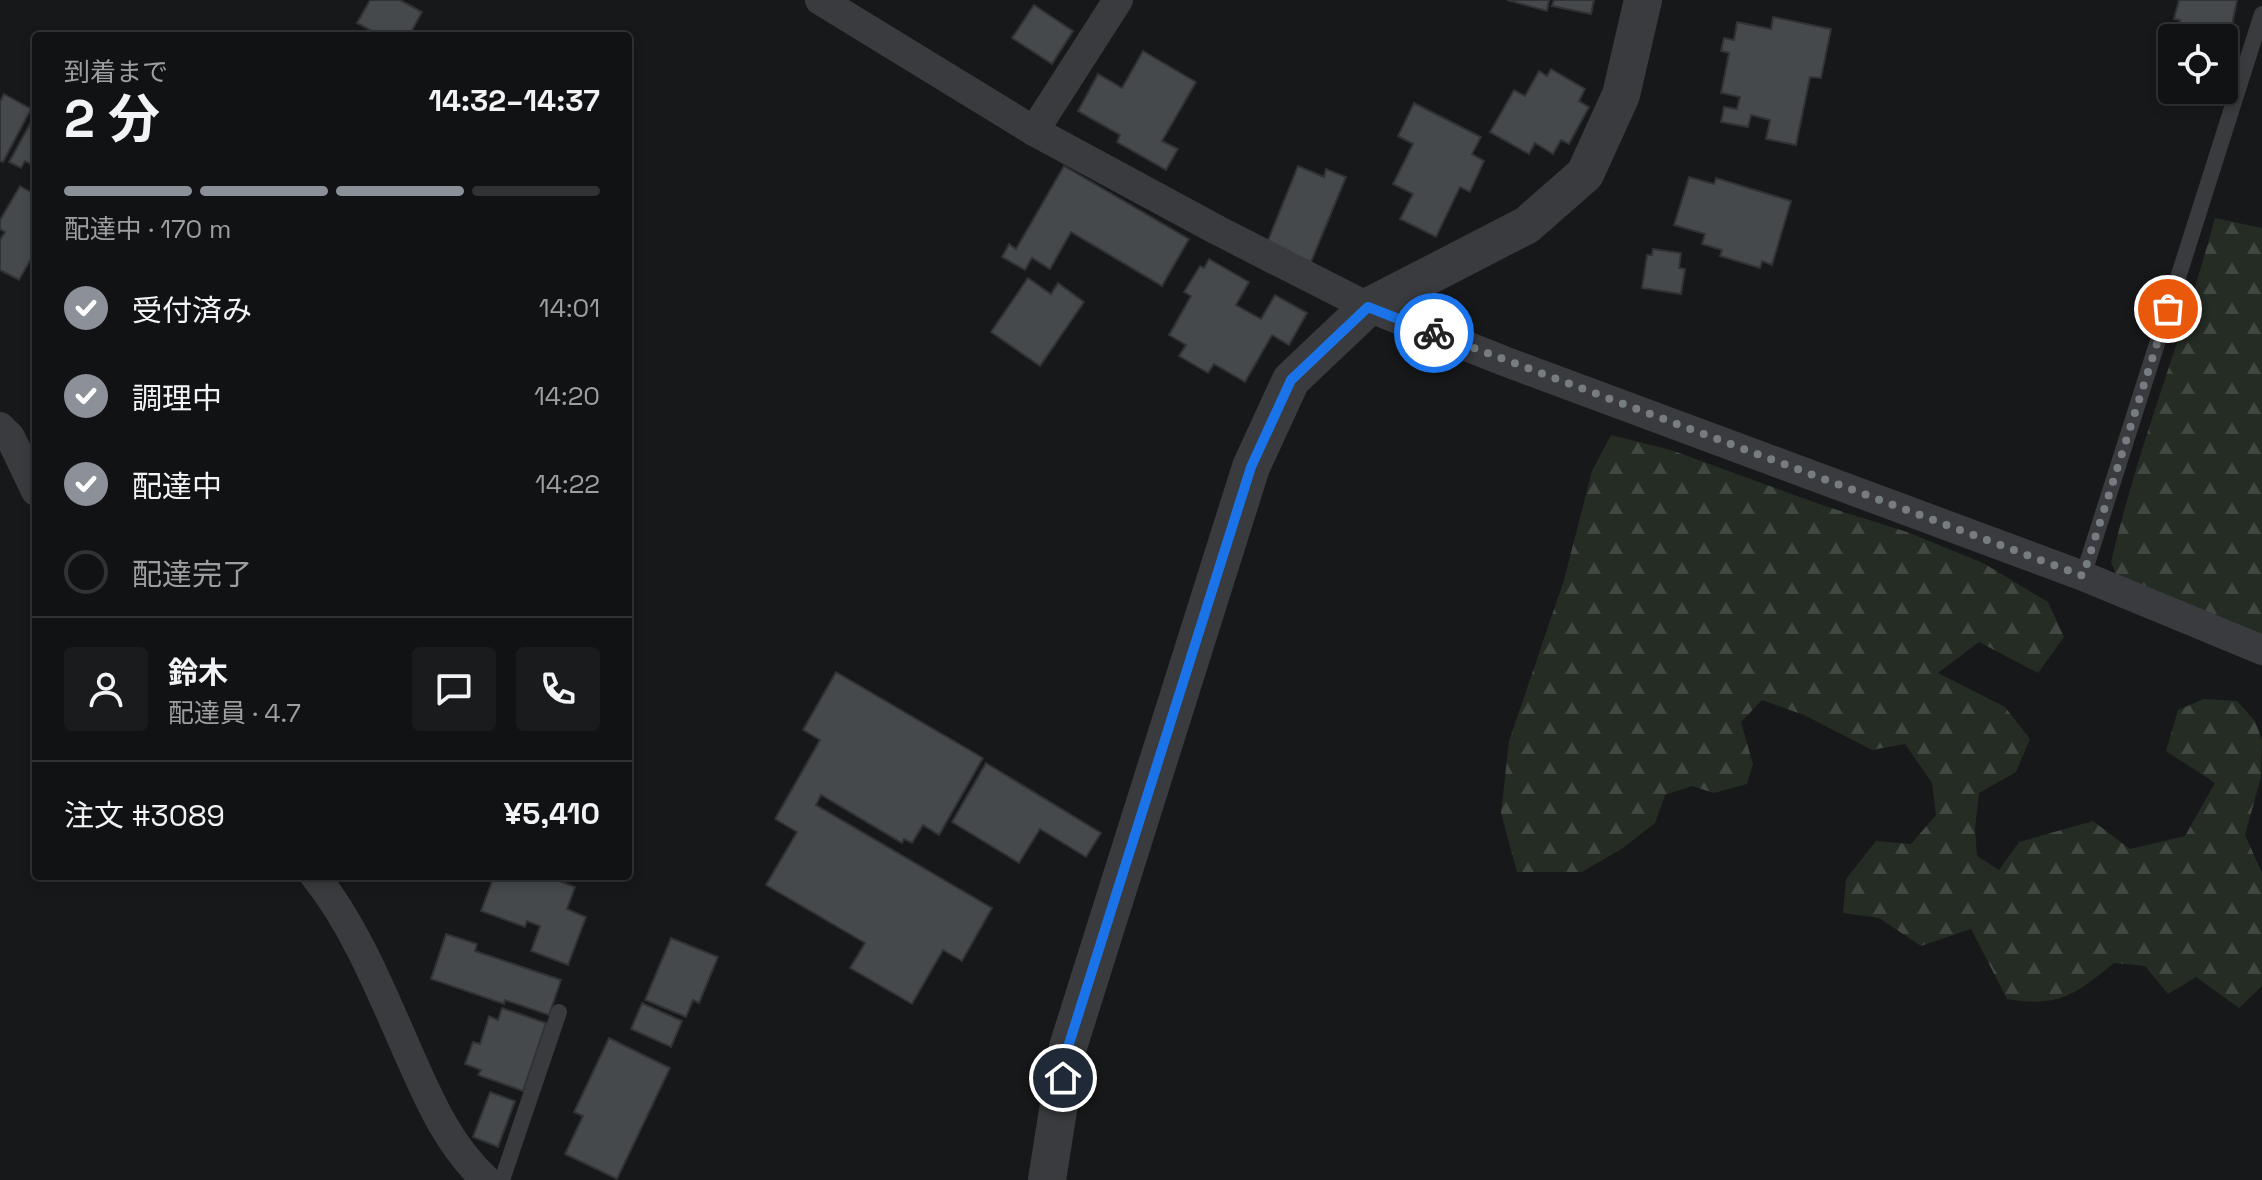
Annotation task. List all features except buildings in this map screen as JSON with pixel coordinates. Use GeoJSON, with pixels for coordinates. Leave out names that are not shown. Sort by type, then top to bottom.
{"type":"FeatureCollection","features":[{"type":"Feature","properties":{"kind":"street"},"geometry":{"type":"LineString","coordinates":[[820,0],[1034,131],[1368,307],[1518,366],[2083,576],[2262,650]]}},
{"type":"Feature","properties":{"kind":"street"},"geometry":{"type":"LineString","coordinates":[[1034,131],[1118,0]]}},
{"type":"Feature","properties":{"kind":"street"},"geometry":{"type":"LineString","coordinates":[[1047,1180],[1068,1047],[1251,467],[1291,380],[1368,307],[1527,225],[1585,174],[1621,95],[1643,0]]}},
{"type":"Feature","properties":{"kind":"street"},"geometry":{"type":"LineString","coordinates":[[0,427],[10,437],[32,483]]}},
{"type":"Feature","properties":{"kind":"street"},"geometry":{"type":"LineString","coordinates":[[318,880],[336,902],[440,1123],[471,1167],[486,1180]]}},
{"type":"Feature","properties":{"kind":"lane"},"geometry":{"type":"LineString","coordinates":[[2083,576],[2262,14]]}},
{"type":"Feature","properties":{"kind":"lane"},"geometry":{"type":"LineString","coordinates":[[502,1180],[559,1012]]}},
{"type":"Feature","properties":{"kind":"green space"},"geometry":{"type":"Polygon","coordinates":[[[2215,218],[2262,228],[2262,636],[2119,582],[2111,562],[2134,475],[2215,218]]]}},
{"type":"Feature","properties":{"kind":"green space"},"geometry":{"type":"Polygon","coordinates":[[[1611,435],[1671,450],[1907,532],[1983,563],[2048,602],[2064,637],[2038,673],[1979,642],[1938,673],[2005,707],[2030,739],[2016,772],[1979,793],[1975,829],[1977,856],[1999,870],[2019,842],[2093,821],[2130,849],[2185,836],[2215,783],[2166,751],[2178,710],[2204,699],[2237,701],[2255,721],[2262,740],[2261,777],[2245,835],[2262,873],[2262,986],[2239,1008],[2196,977],[2168,994],[2145,966],[2114,963],[2066,996],[2040,1002],[2007,999],[1971,929],[1921,946],[1879,918],[1843,913],[1846,879],[1876,841],[1911,844],[1936,815],[1932,783],[1905,744],[1872,750],[1804,715],[1762,700],[1741,722],[1753,764],[1747,784],[1714,793],[1692,786],[1665,795],[1655,823],[1623,848],[1582,872],[1517,872],[1501,813],[1509,741],[1564,580],[1592,471],[1611,435]]]}},
{"type":"Feature","properties":{"kind":"way so far"},"geometry":{"type":"LineString","coordinates":[[1434,333],[2083,576],[2168,309]]}},
{"type":"Feature","properties":{"kind":"route"},"geometry":{"type":"LineString","coordinates":[[1063,1078],[1068,1047],[1251,467],[1291,380],[1368,307],[1434,333]]}}]}
